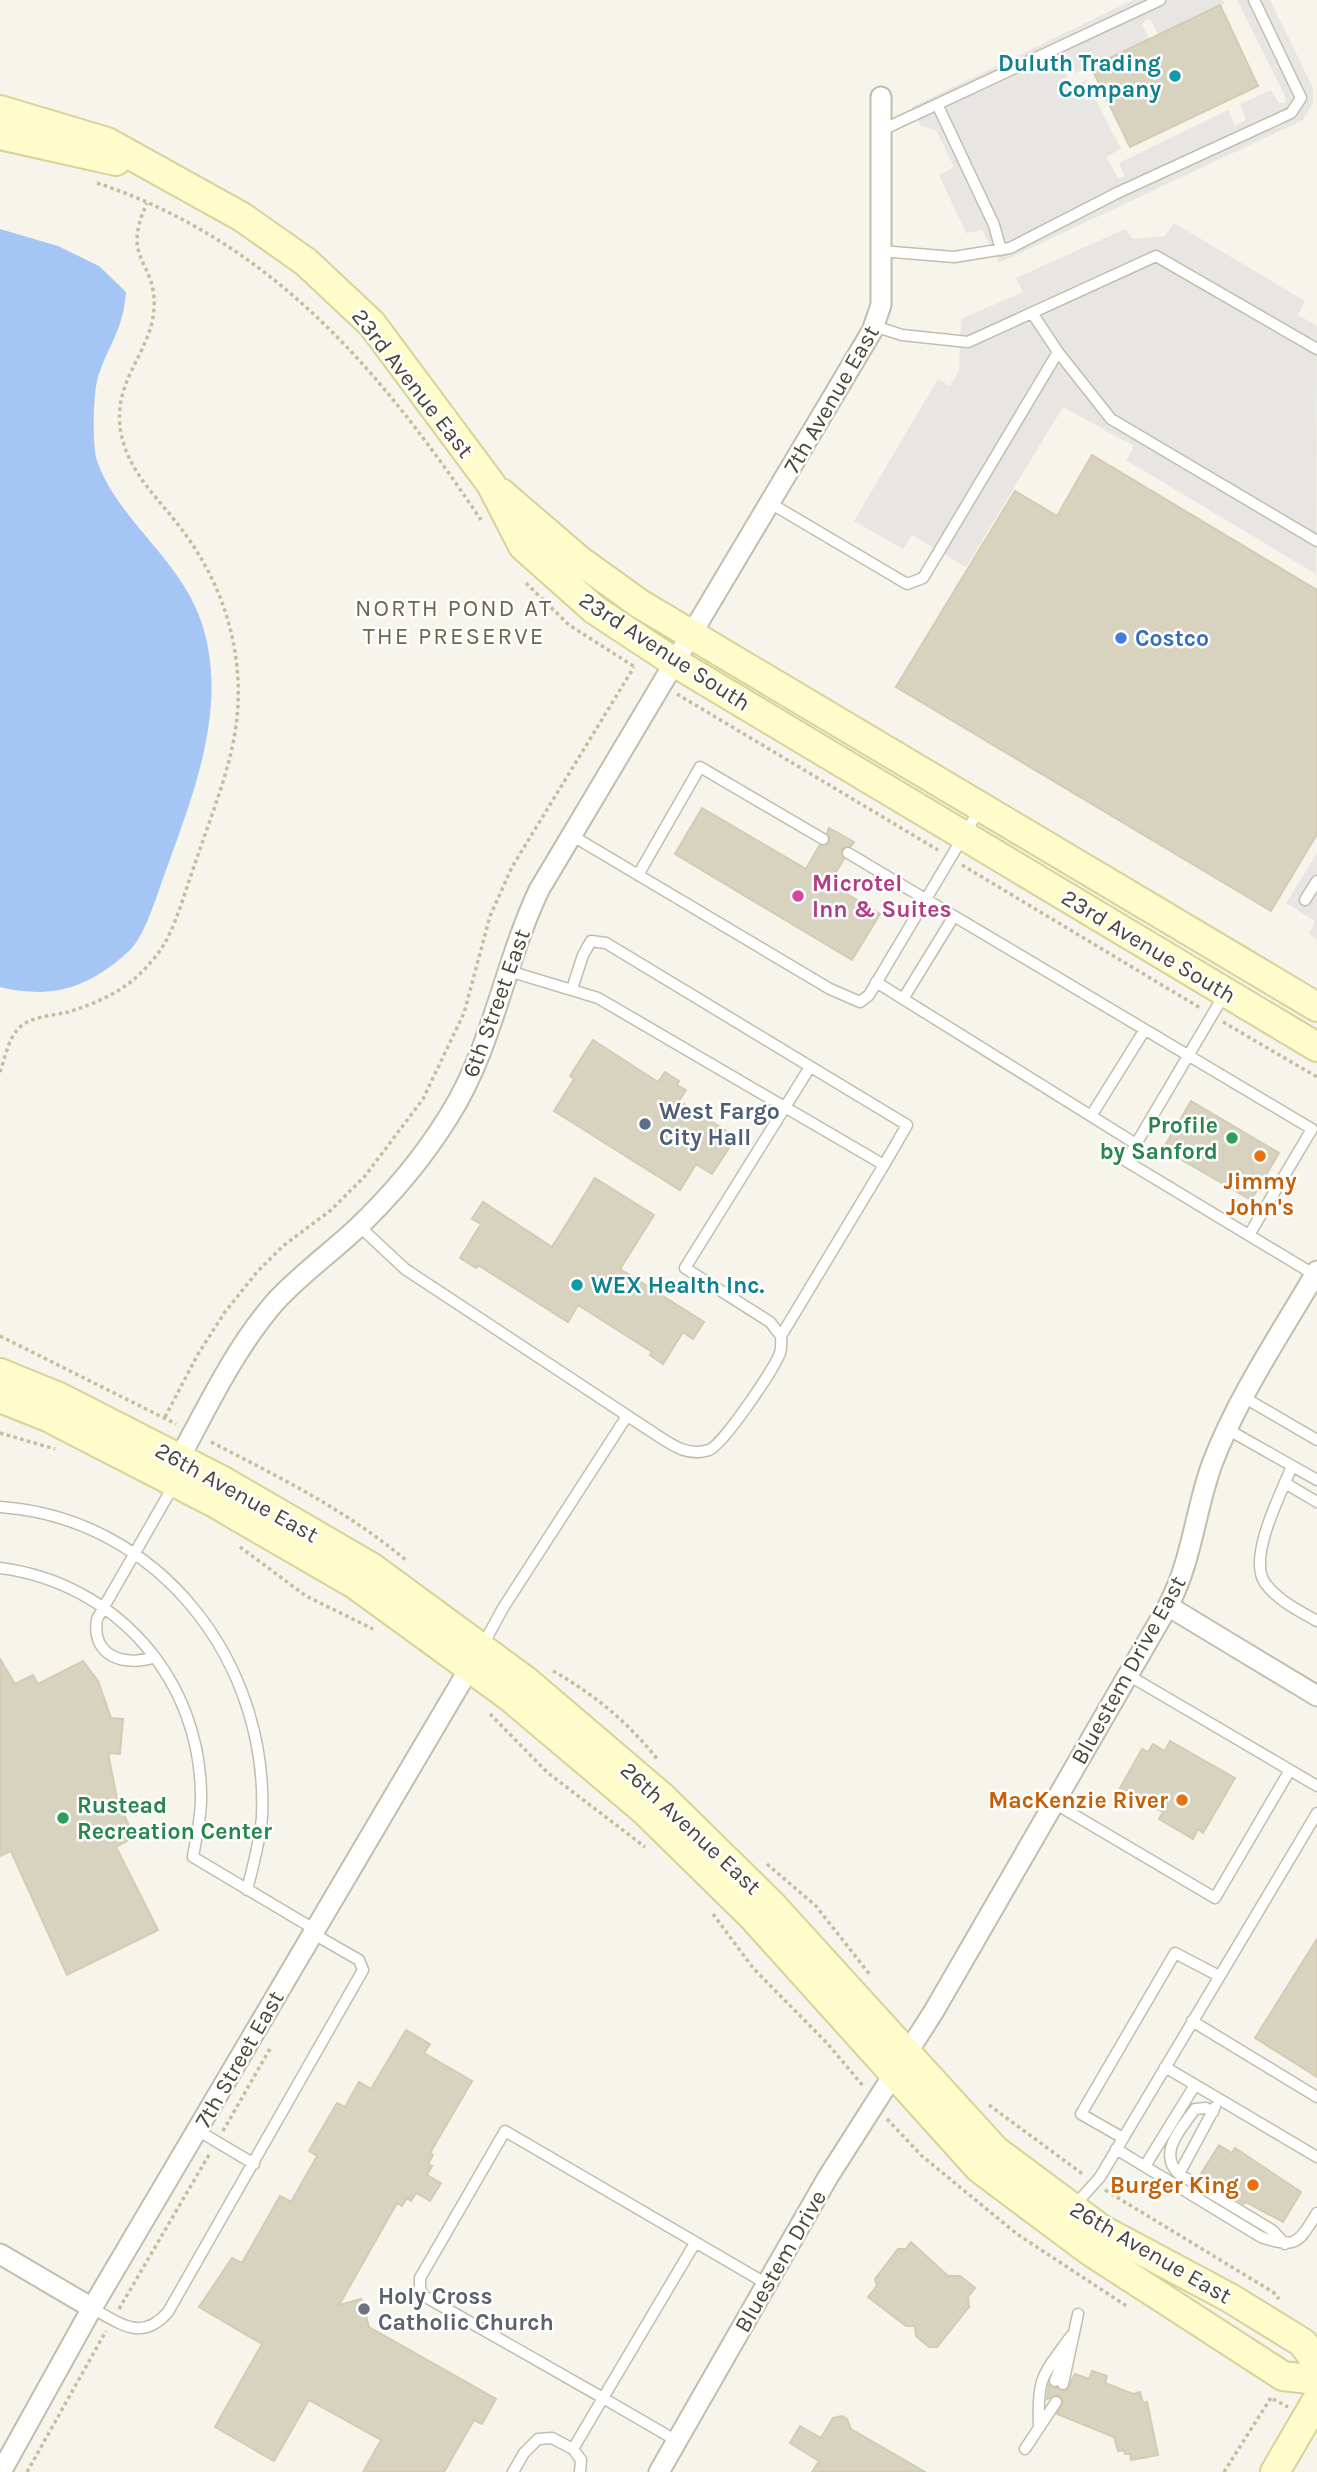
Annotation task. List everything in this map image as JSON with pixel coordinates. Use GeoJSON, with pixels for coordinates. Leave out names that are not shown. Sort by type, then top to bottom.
{"type":"FeatureCollection","features":[{"type":"Feature","properties":{"kind":"street","name":"7th Avenue East"},"geometry":{"type":"LineString","coordinates":[[693,635],[874,326],[881,305],[881,97]]}},
{"type":"Feature","properties":{"kind":"street","name":"23rd Avenue East"},"geometry":{"type":"LineString","coordinates":[[0,110],[83,133],[242,217],[306,262],[363,315],[491,484]]}},
{"type":"Feature","properties":{"kind":"street","name":"23rd Avenue East"},"geometry":{"type":"LineString","coordinates":[[0,135],[156,170]]}},
{"type":"Feature","properties":{"kind":"street","name":"23rd Avenue South"},"geometry":{"type":"LineString","coordinates":[[491,484],[579,560],[640,604],[1317,1007]]}},
{"type":"Feature","properties":{"kind":"street","name":"23rd Avenue South"},"geometry":{"type":"LineString","coordinates":[[491,484],[523,546],[668,673],[1219,1003],[1317,1047]]}},
{"type":"Feature","properties":{"kind":"street","name":"6th Street East"},"geometry":{"type":"LineString","coordinates":[[177,1471],[227,1368],[260,1321],[298,1279],[390,1196],[450,1116],[486,1041],[527,915],[571,835],[693,635]]}},
{"type":"Feature","properties":{"kind":"street","name":"Bluestem Drive East"},"geometry":{"type":"LineString","coordinates":[[901,2065],[1168,1606],[1187,1559],[1206,1481],[1227,1429],[1314,1283]]}},
{"type":"Feature","properties":{"kind":"street","name":"26th Avenue East"},"geometry":{"type":"LineString","coordinates":[[0,1373],[59,1397],[177,1471]]}},
{"type":"Feature","properties":{"kind":"street","name":"26th Avenue East"},"geometry":{"type":"LineString","coordinates":[[0,1398],[177,1471],[371,1567],[475,1658],[526,1681],[662,1797],[771,1903],[901,2065],[979,2168],[1090,2251],[1283,2376],[1317,2380]]}},
{"type":"Feature","properties":{"kind":"street"},"geometry":{"type":"LineString","coordinates":[[1168,1606],[1317,1696]]}},
{"type":"Feature","properties":{"kind":"street","name":"7th Street East"},"geometry":{"type":"LineString","coordinates":[[1,2472],[93,2308],[475,1658]]}},
{"type":"Feature","properties":{"kind":"street","name":"26th Avenue East"},"geometry":{"type":"LineString","coordinates":[[901,2065],[995,2150],[1101,2229],[1230,2298],[1303,2343],[1317,2364]]}},
{"type":"Feature","properties":{"kind":"street","name":"Bluestem Drive"},"geometry":{"type":"LineString","coordinates":[[660,2472],[828,2177],[901,2065]]}},
{"type":"Feature","properties":{"kind":"street"},"geometry":{"type":"LineString","coordinates":[[0,2254],[93,2308]]}},
{"type":"Feature","properties":{"kind":"street"},"geometry":{"type":"LineString","coordinates":[[1275,2472],[1317,2400]]}},
{"type":"Feature","properties":{"kind":"lane"},"geometry":{"type":"LineString","coordinates":[[881,130],[1160,0]]}},
{"type":"Feature","properties":{"kind":"lane"},"geometry":{"type":"LineString","coordinates":[[881,251],[954,257],[1010,248],[1117,193],[1291,113],[1301,98],[1254,0]]}},
{"type":"Feature","properties":{"kind":"lane"},"geometry":{"type":"LineString","coordinates":[[937,104],[994,225],[1000,250]]}},
{"type":"Feature","properties":{"kind":"lane"},"geometry":{"type":"LineString","coordinates":[[874,326],[902,335],[968,342],[1156,256],[1317,349]]}},
{"type":"Feature","properties":{"kind":"lane"},"geometry":{"type":"LineString","coordinates":[[1032,313],[1058,352],[1111,419],[1317,541]]}},
{"type":"Feature","properties":{"kind":"lane"},"geometry":{"type":"LineString","coordinates":[[770,503],[907,584],[916,582],[923,578],[1058,352]]}},
{"type":"Feature","properties":{"kind":"lane"},"geometry":{"type":"LineString","coordinates":[[638,875],[701,767],[823,839]]}},
{"type":"Feature","properties":{"kind":"lane"},"geometry":{"type":"LineString","coordinates":[[571,835],[849,1000],[860,1002],[876,982],[981,807]]}},
{"type":"Feature","properties":{"kind":"lane"},"geometry":{"type":"LineString","coordinates":[[848,853],[1312,1129],[1249,1235]]}},
{"type":"Feature","properties":{"kind":"lane"},"geometry":{"type":"LineString","coordinates":[[1305,900],[1317,881]]}},
{"type":"Feature","properties":{"kind":"lane"},"geometry":{"type":"LineString","coordinates":[[903,999],[954,916]]}},
{"type":"Feature","properties":{"kind":"lane"},"geometry":{"type":"LineString","coordinates":[[359,1226],[405,1269],[680,1449],[690,1452],[716,1446],[726,1436],[779,1355],[781,1336],[907,1125],[606,943],[592,941],[583,955],[572,989]]}},
{"type":"Feature","properties":{"kind":"lane"},"geometry":{"type":"LineString","coordinates":[[509,971],[551,986],[572,989],[598,998],[884,1165]]}},
{"type":"Feature","properties":{"kind":"lane"},"geometry":{"type":"LineString","coordinates":[[876,982],[1136,1144]]}},
{"type":"Feature","properties":{"kind":"lane"},"geometry":{"type":"LineString","coordinates":[[1219,1003],[1126,1161],[1249,1235],[1314,1283]]}},
{"type":"Feature","properties":{"kind":"lane"},"geometry":{"type":"LineString","coordinates":[[1091,1116],[1144,1031]]}},
{"type":"Feature","properties":{"kind":"lane"},"geometry":{"type":"LineString","coordinates":[[781,1336],[770,1322],[685,1268],[810,1067]]}},
{"type":"Feature","properties":{"kind":"lane"},"geometry":{"type":"LineString","coordinates":[[1245,1398],[1317,1440]]}},
{"type":"Feature","properties":{"kind":"lane"},"geometry":{"type":"LineString","coordinates":[[475,1658],[503,1608],[627,1416]]}},
{"type":"Feature","properties":{"kind":"lane"},"geometry":{"type":"LineString","coordinates":[[1227,1429],[1317,1479]]}},
{"type":"Feature","properties":{"kind":"lane"},"geometry":{"type":"LineString","coordinates":[[1292,1466],[1265,1534],[1258,1564],[1264,1582],[1284,1602],[1317,1621]]}},
{"type":"Feature","properties":{"kind":"lane"},"geometry":{"type":"LineString","coordinates":[[155,1657],[132,1663],[109,1655],[96,1638],[97,1619],[136,1555],[177,1471]]}},
{"type":"Feature","properties":{"kind":"lane"},"geometry":{"type":"LineString","coordinates":[[1285,1483],[1317,1502]]}},
{"type":"Feature","properties":{"kind":"lane"},"geometry":{"type":"LineString","coordinates":[[0,1507],[71,1523],[136,1555],[181,1591],[211,1631],[233,1671],[248,1710],[258,1756],[262,1819],[247,1890]]}},
{"type":"Feature","properties":{"kind":"lane"},"geometry":{"type":"LineString","coordinates":[[0,1568],[63,1585],[104,1606],[155,1657],[170,1679],[195,1744],[201,1801],[193,1857],[359,1960],[363,1970],[254,2164],[159,2322],[143,2329],[123,2326],[93,2308]]}},
{"type":"Feature","properties":{"kind":"lane"},"geometry":{"type":"LineString","coordinates":[[1128,1675],[1317,1786]]}},
{"type":"Feature","properties":{"kind":"lane"},"geometry":{"type":"LineString","coordinates":[[1054,1803],[1215,1898],[1290,1770]]}},
{"type":"Feature","properties":{"kind":"lane"},"geometry":{"type":"LineString","coordinates":[[1072,2207],[1096,2183],[1317,1813]]}},
{"type":"Feature","properties":{"kind":"lane"},"geometry":{"type":"LineString","coordinates":[[1122,2138],[1081,2114],[1175,1953],[1219,1976]]}},
{"type":"Feature","properties":{"kind":"lane"},"geometry":{"type":"LineString","coordinates":[[1192,2021],[1317,2097]]}},
{"type":"Feature","properties":{"kind":"lane"},"geometry":{"type":"LineString","coordinates":[[1164,2067],[1317,2157]]}},
{"type":"Feature","properties":{"kind":"lane"},"geometry":{"type":"LineString","coordinates":[[1145,2166],[1195,2085]]}},
{"type":"Feature","properties":{"kind":"lane"},"geometry":{"type":"LineString","coordinates":[[1179,2174],[1220,2099]]}},
{"type":"Feature","properties":{"kind":"lane"},"geometry":{"type":"LineString","coordinates":[[1213,2112],[1206,2108],[1195,2109],[1175,2139],[1168,2155],[1170,2165],[1179,2174],[1272,2230],[1286,2245]]}},
{"type":"Feature","properties":{"kind":"lane"},"geometry":{"type":"LineString","coordinates":[[197,2130],[254,2164]]}},
{"type":"Feature","properties":{"kind":"lane"},"geometry":{"type":"LineString","coordinates":[[677,2441],[424,2296],[420,2289],[420,2278],[505,2131],[767,2284]]}},
{"type":"Feature","properties":{"kind":"lane"},"geometry":{"type":"LineString","coordinates":[[1116,2149],[1261,2237],[1286,2245],[1300,2240],[1317,2213]]}},
{"type":"Feature","properties":{"kind":"lane"},"geometry":{"type":"LineString","coordinates":[[573,2449],[695,2243]]}},
{"type":"Feature","properties":{"kind":"lane"},"geometry":{"type":"LineString","coordinates":[[1059,2382],[1078,2314]]}},
{"type":"Feature","properties":{"kind":"lane"},"geometry":{"type":"LineString","coordinates":[[1040,2425],[1037,2394],[1044,2373],[1071,2336]]}},
{"type":"Feature","properties":{"kind":"lane"},"geometry":{"type":"LineString","coordinates":[[1025,2449],[1053,2401]]}},
{"type":"Feature","properties":{"kind":"lane"},"geometry":{"type":"LineString","coordinates":[[513,2472],[531,2444],[552,2438],[573,2449],[581,2460],[580,2472]]}},
{"type":"Feature","properties":{"kind":"path"},"geometry":{"type":"LineString","coordinates":[[93,182],[147,203],[232,250],[284,287],[366,365],[407,416],[483,523]]}},
{"type":"Feature","properties":{"kind":"path"},"geometry":{"type":"LineString","coordinates":[[0,1072],[19,1027],[32,1020],[103,999],[127,985],[166,941],[229,762],[237,718],[238,667],[231,625],[217,586],[191,541],[145,486],[130,461],[121,433],[120,398],[155,309],[152,286],[135,244],[139,220],[147,203]]}},
{"type":"Feature","properties":{"kind":"path"},"geometry":{"type":"LineString","coordinates":[[526,582],[569,625],[597,646],[634,667],[668,673],[1219,1003],[1317,1077]]}},
{"type":"Feature","properties":{"kind":"path"},"geometry":{"type":"LineString","coordinates":[[0,1336],[165,1418],[198,1354],[225,1312],[257,1272],[283,1246],[331,1210],[365,1176],[423,1099],[464,1013],[490,916],[512,867],[634,667]]}},
{"type":"Feature","properties":{"kind":"path"},"geometry":{"type":"LineString","coordinates":[[239,1547],[306,1596],[384,1636]]}},
{"type":"Feature","properties":{"kind":"path"},"geometry":{"type":"LineString","coordinates":[[486,1710],[548,1773],[649,1850]]}},
{"type":"Feature","properties":{"kind":"path"},"geometry":{"type":"LineString","coordinates":[[711,1911],[753,1968],[827,2043],[862,2085]]}},
{"type":"Feature","properties":{"kind":"path"},"geometry":{"type":"LineString","coordinates":[[27,2472],[277,2036]]}},
{"type":"Feature","properties":{"kind":"path"},"geometry":{"type":"LineString","coordinates":[[987,2103],[1096,2183],[1273,2292],[1280,2301]]}},
{"type":"Feature","properties":{"kind":"path"},"geometry":{"type":"LineString","coordinates":[[1224,2472],[1271,2398]]}},
{"type":"Feature","properties":{"kind":"shaded area"},"geometry":{"type":"Polygon","coordinates":[[[1133,0],[1223,0],[1225,3],[1158,35],[1151,20],[1146,20],[1142,24],[1149,39],[1076,73],[1068,59],[1060,64],[1073,86],[1086,80],[1121,149],[1106,157],[1118,178],[1125,177],[1119,163],[1228,110],[1235,126],[1246,120],[1240,104],[1271,90],[1279,103],[1285,103],[1286,98],[1237,0],[1270,0],[1313,88],[1313,103],[1303,120],[999,263],[982,230],[966,233],[939,175],[954,167],[936,130],[921,126],[912,107],[1133,0]]]}},
{"type":"Feature","properties":{"kind":"shaded area"},"geometry":{"type":"Polygon","coordinates":[[[1174,223],[1305,301],[1298,315],[1317,326],[1316,574],[1126,460],[1134,446],[1063,407],[966,567],[912,535],[903,549],[854,521],[938,379],[950,386],[959,371],[961,319],[1023,292],[1016,278],[1125,229],[1133,239],[1165,236],[1174,223]]]}},
{"type":"Feature","properties":{"kind":"shaded area"},"geometry":{"type":"Polygon","coordinates":[[[1317,853],[1317,939],[1309,934],[1315,921],[1286,903],[1317,853]]]}},
{"type":"Feature","properties":{"kind":"water"},"geometry":{"type":"Polygon","coordinates":[[[0,229],[58,246],[99,266],[126,292],[119,327],[96,385],[95,453],[119,502],[179,578],[191,599],[201,621],[209,653],[212,685],[204,749],[187,813],[141,934],[130,950],[100,973],[86,981],[54,991],[19,991],[0,987],[0,229]]]}},
{"type":"Feature","properties":{"kind":"building","name":"Duluth Trading Company"},"geometry":{"type":"Polygon","coordinates":[[[1220,5],[1258,86],[1130,147],[1091,67],[1220,5]]]}},
{"type":"Feature","properties":{"kind":"building","name":"Costco"},"geometry":{"type":"Polygon","coordinates":[[[1092,455],[1317,590],[1317,834],[1271,911],[896,687],[1015,491],[1057,516],[1092,455]]]}},
{"type":"Feature","properties":{"kind":"building","name":"Microtel Inn & Suites"},"geometry":{"type":"Polygon","coordinates":[[[702,808],[806,869],[819,846],[830,842],[827,833],[829,828],[854,842],[842,849],[844,859],[829,883],[880,914],[852,960],[675,854],[702,808]]]}},
{"type":"Feature","properties":{"kind":"building","name":"West Fargo City Hall"},"geometry":{"type":"Polygon","coordinates":[[[593,1040],[658,1082],[665,1072],[679,1081],[677,1085],[686,1090],[679,1101],[736,1137],[712,1174],[696,1164],[680,1190],[554,1111],[574,1079],[570,1076],[593,1040]]]}},
{"type":"Feature","properties":{"kind":"building"},"geometry":{"type":"Polygon","coordinates":[[[1191,1101],[1279,1153],[1251,1200],[1163,1149],[1191,1101]]]}},
{"type":"Feature","properties":{"kind":"building","name":"WEX Health Inc."},"geometry":{"type":"Polygon","coordinates":[[[595,1178],[654,1215],[620,1269],[704,1322],[693,1339],[683,1332],[663,1364],[650,1355],[652,1352],[578,1305],[568,1322],[478,1265],[476,1268],[460,1258],[481,1224],[472,1219],[483,1202],[552,1247],[595,1178]]]}},
{"type":"Feature","properties":{"kind":"building","name":"Rustead Recreation Center"},"geometry":{"type":"Polygon","coordinates":[[[0,1659],[15,1684],[33,1675],[38,1684],[83,1661],[98,1681],[111,1718],[123,1719],[120,1754],[108,1753],[117,1799],[134,1837],[116,1847],[158,1930],[67,1975],[11,1851],[0,1856],[0,1659]]]}},
{"type":"Feature","properties":{"kind":"building","name":"MacKenzie River"},"geometry":{"type":"Polygon","coordinates":[[[1170,1741],[1235,1778],[1203,1833],[1198,1829],[1193,1839],[1159,1819],[1163,1812],[1120,1788],[1142,1749],[1148,1752],[1153,1744],[1165,1751],[1170,1741]]]}},
{"type":"Feature","properties":{"kind":"building"},"geometry":{"type":"Polygon","coordinates":[[[1317,1939],[1317,2077],[1255,2038],[1317,1939]]]}},
{"type":"Feature","properties":{"kind":"building"},"geometry":{"type":"Polygon","coordinates":[[[406,2030],[430,2044],[424,2053],[472,2081],[430,2153],[433,2155],[428,2164],[432,2166],[427,2175],[441,2183],[430,2201],[416,2193],[411,2201],[407,2198],[402,2206],[397,2203],[339,2305],[361,2299],[369,2327],[496,2399],[482,2424],[474,2420],[444,2472],[363,2472],[381,2440],[309,2400],[274,2461],[215,2427],[262,2344],[199,2307],[232,2258],[242,2263],[280,2196],[291,2202],[317,2156],[309,2151],[337,2103],[345,2107],[359,2082],[371,2089],[406,2030]]]}},
{"type":"Feature","properties":{"kind":"building","name":"Burger King"},"geometry":{"type":"Polygon","coordinates":[[[1219,2145],[1232,2153],[1235,2148],[1301,2192],[1283,2222],[1246,2202],[1244,2204],[1199,2177],[1219,2145]]]}},
{"type":"Feature","properties":{"kind":"building"},"geometry":{"type":"Polygon","coordinates":[[[911,2242],[948,2276],[960,2276],[975,2288],[968,2297],[969,2307],[937,2347],[929,2347],[916,2336],[915,2326],[906,2326],[868,2297],[877,2286],[875,2279],[898,2249],[906,2249],[911,2242]]]}},
{"type":"Feature","properties":{"kind":"building"},"geometry":{"type":"Polygon","coordinates":[[[1092,2371],[1107,2376],[1105,2383],[1133,2394],[1140,2392],[1143,2403],[1147,2402],[1158,2455],[1131,2460],[1130,2454],[1125,2454],[1124,2450],[1118,2451],[1114,2437],[1057,2414],[1063,2399],[1056,2395],[1047,2399],[1049,2385],[1066,2391],[1075,2374],[1089,2379],[1092,2371]]]}},
{"type":"Feature","properties":{"kind":"building"},"geometry":{"type":"Polygon","coordinates":[[[842,2416],[847,2419],[851,2429],[925,2472],[812,2472],[819,2461],[790,2443],[800,2426],[821,2438],[833,2418],[842,2416]]]}},
{"type":"Feature","properties":{"kind":"place","name":"Duluth Trading Company"},"geometry":{"type":"Point","coordinates":[1175,76]}},
{"type":"Feature","properties":{"kind":"place","name":"Costco"},"geometry":{"type":"Point","coordinates":[1121,638]}},
{"type":"Feature","properties":{"kind":"place","name":"Microtel Inn & Suites"},"geometry":{"type":"Point","coordinates":[798,896]}},
{"type":"Feature","properties":{"kind":"place","name":"West Fargo City Hall"},"geometry":{"type":"Point","coordinates":[645,1124]}},
{"type":"Feature","properties":{"kind":"place","name":"Profile by Sanford"},"geometry":{"type":"Point","coordinates":[1232,1138]}},
{"type":"Feature","properties":{"kind":"place","name":"Jimmy John's"},"geometry":{"type":"Point","coordinates":[1260,1156]}},
{"type":"Feature","properties":{"kind":"place","name":"WEX Health Inc."},"geometry":{"type":"Point","coordinates":[577,1285]}},
{"type":"Feature","properties":{"kind":"place","name":"MacKenzie River"},"geometry":{"type":"Point","coordinates":[1182,1800]}},
{"type":"Feature","properties":{"kind":"place","name":"Rustead Recreation Center"},"geometry":{"type":"Point","coordinates":[63,1818]}},
{"type":"Feature","properties":{"kind":"place","name":"Burger King"},"geometry":{"type":"Point","coordinates":[1253,2185]}},
{"type":"Feature","properties":{"kind":"place","name":"Holy Cross Catholic Church"},"geometry":{"type":"Point","coordinates":[364,2309]}},
{"type":"Feature","properties":{"kind":"district","name":"NORTH POND AT THE PRESERVE"},"geometry":{"type":"Point","coordinates":[454,622]}}]}
